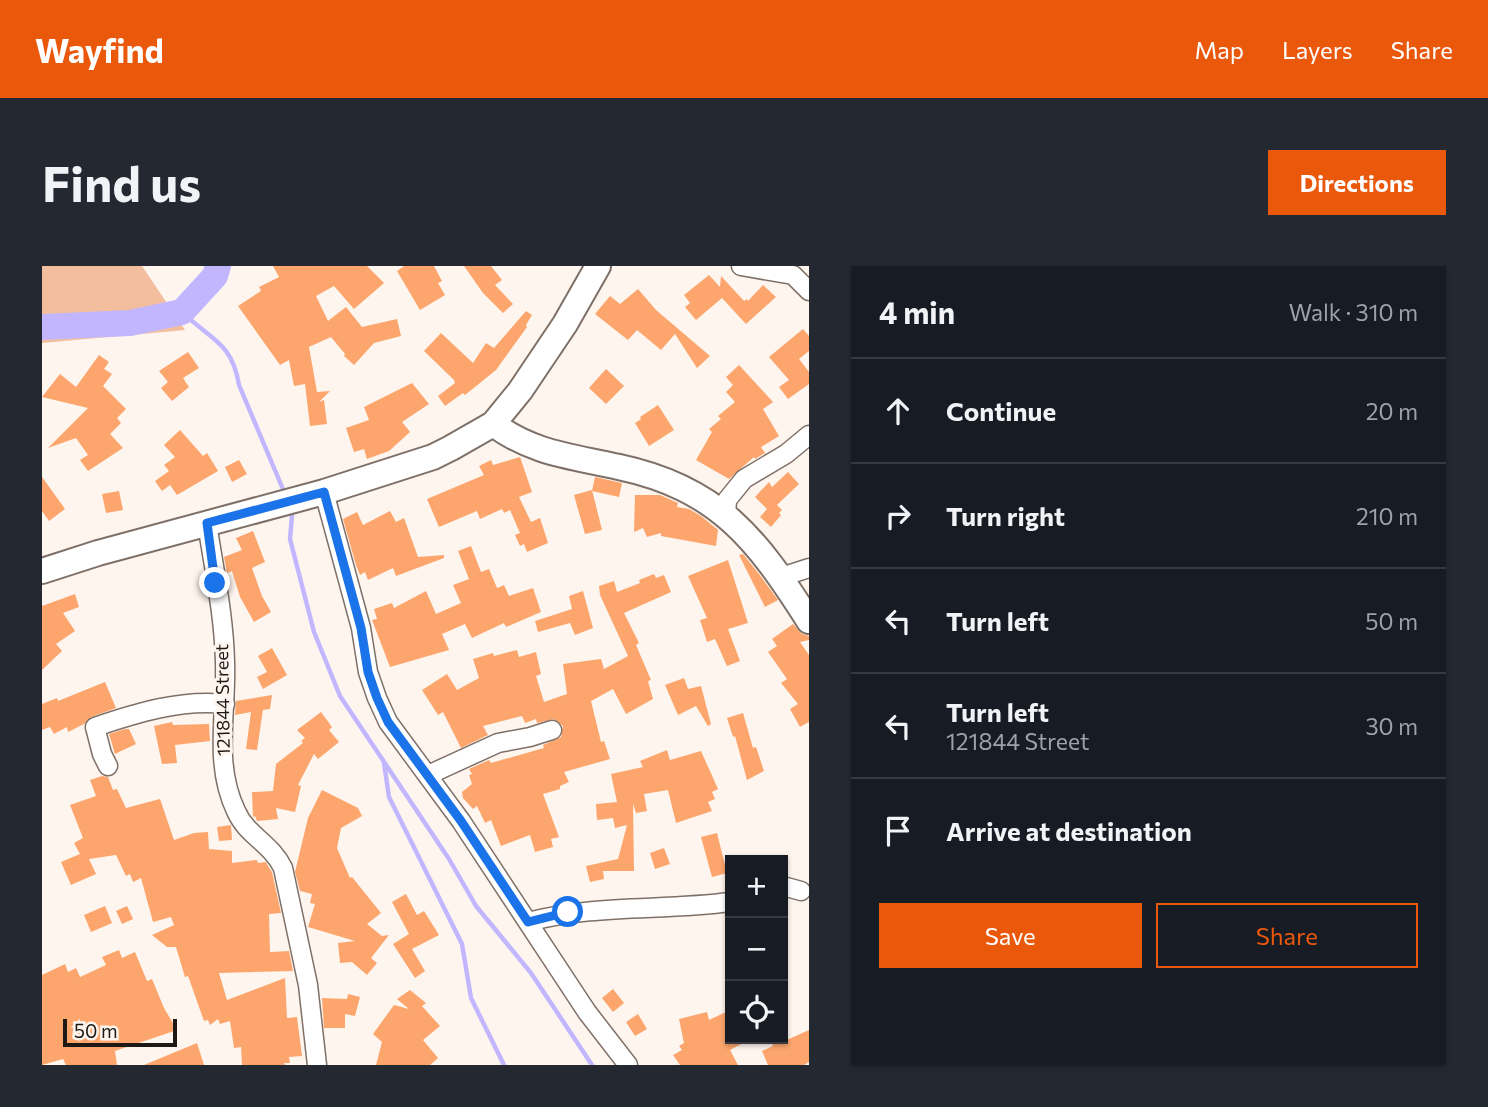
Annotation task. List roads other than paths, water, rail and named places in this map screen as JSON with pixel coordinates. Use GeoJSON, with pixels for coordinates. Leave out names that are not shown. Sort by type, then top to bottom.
{"type":"FeatureCollection","features":[{"type":"Feature","properties":{"kind":"street"},"geometry":{"type":"LineString","coordinates":[[42,571],[264,509],[433,457],[493,424],[520,391],[565,324],[598,266]]}},
{"type":"Feature","properties":{"kind":"street"},"geometry":{"type":"LineString","coordinates":[[741,266],[793,275],[809,291]]}},
{"type":"Feature","properties":{"kind":"street"},"geometry":{"type":"LineString","coordinates":[[493,424],[535,449],[624,468],[671,481],[695,492],[726,516],[771,562],[809,621]]}},
{"type":"Feature","properties":{"kind":"street"},"geometry":{"type":"LineString","coordinates":[[726,516],[727,500],[744,479],[786,454],[809,435]]}},
{"type":"Feature","properties":{"kind":"street"},"geometry":{"type":"LineString","coordinates":[[317,493],[361,628],[368,672],[388,722],[428,775],[587,1012],[628,1065]]}},
{"type":"Feature","properties":{"kind":"street","name":"121844 Street"},"geometry":{"type":"LineString","coordinates":[[207,523],[225,659],[222,758],[227,786],[236,812],[247,830],[268,846],[283,868],[308,985],[317,1065]]}},
{"type":"Feature","properties":{"kind":"street"},"geometry":{"type":"LineString","coordinates":[[781,577],[809,568]]}},
{"type":"Feature","properties":{"kind":"street"},"geometry":{"type":"LineString","coordinates":[[108,766],[95,727],[187,703],[225,704]]}},
{"type":"Feature","properties":{"kind":"street"},"geometry":{"type":"LineString","coordinates":[[428,775],[498,743],[552,730]]}},
{"type":"Feature","properties":{"kind":"street"},"geometry":{"type":"LineString","coordinates":[[788,887],[801,891]]}},
{"type":"Feature","properties":{"kind":"street"},"geometry":{"type":"LineString","coordinates":[[528,922],[555,914],[588,910],[725,903]]}},
{"type":"Feature","properties":{"kind":"waterway"},"geometry":{"type":"LineString","coordinates":[[42,327],[130,323],[182,312],[215,276],[218,266]]}},
{"type":"Feature","properties":{"kind":"waterway"},"geometry":{"type":"LineString","coordinates":[[182,312],[226,350],[285,494]]}},
{"type":"Feature","properties":{"kind":"waterway"},"geometry":{"type":"LineString","coordinates":[[290,509],[290,539],[314,632],[340,696],[449,859],[476,906],[531,973],[592,1065]]}},
{"type":"Feature","properties":{"kind":"waterway"},"geometry":{"type":"LineString","coordinates":[[384,763],[389,797],[462,944],[471,998],[504,1065]]}}]}
